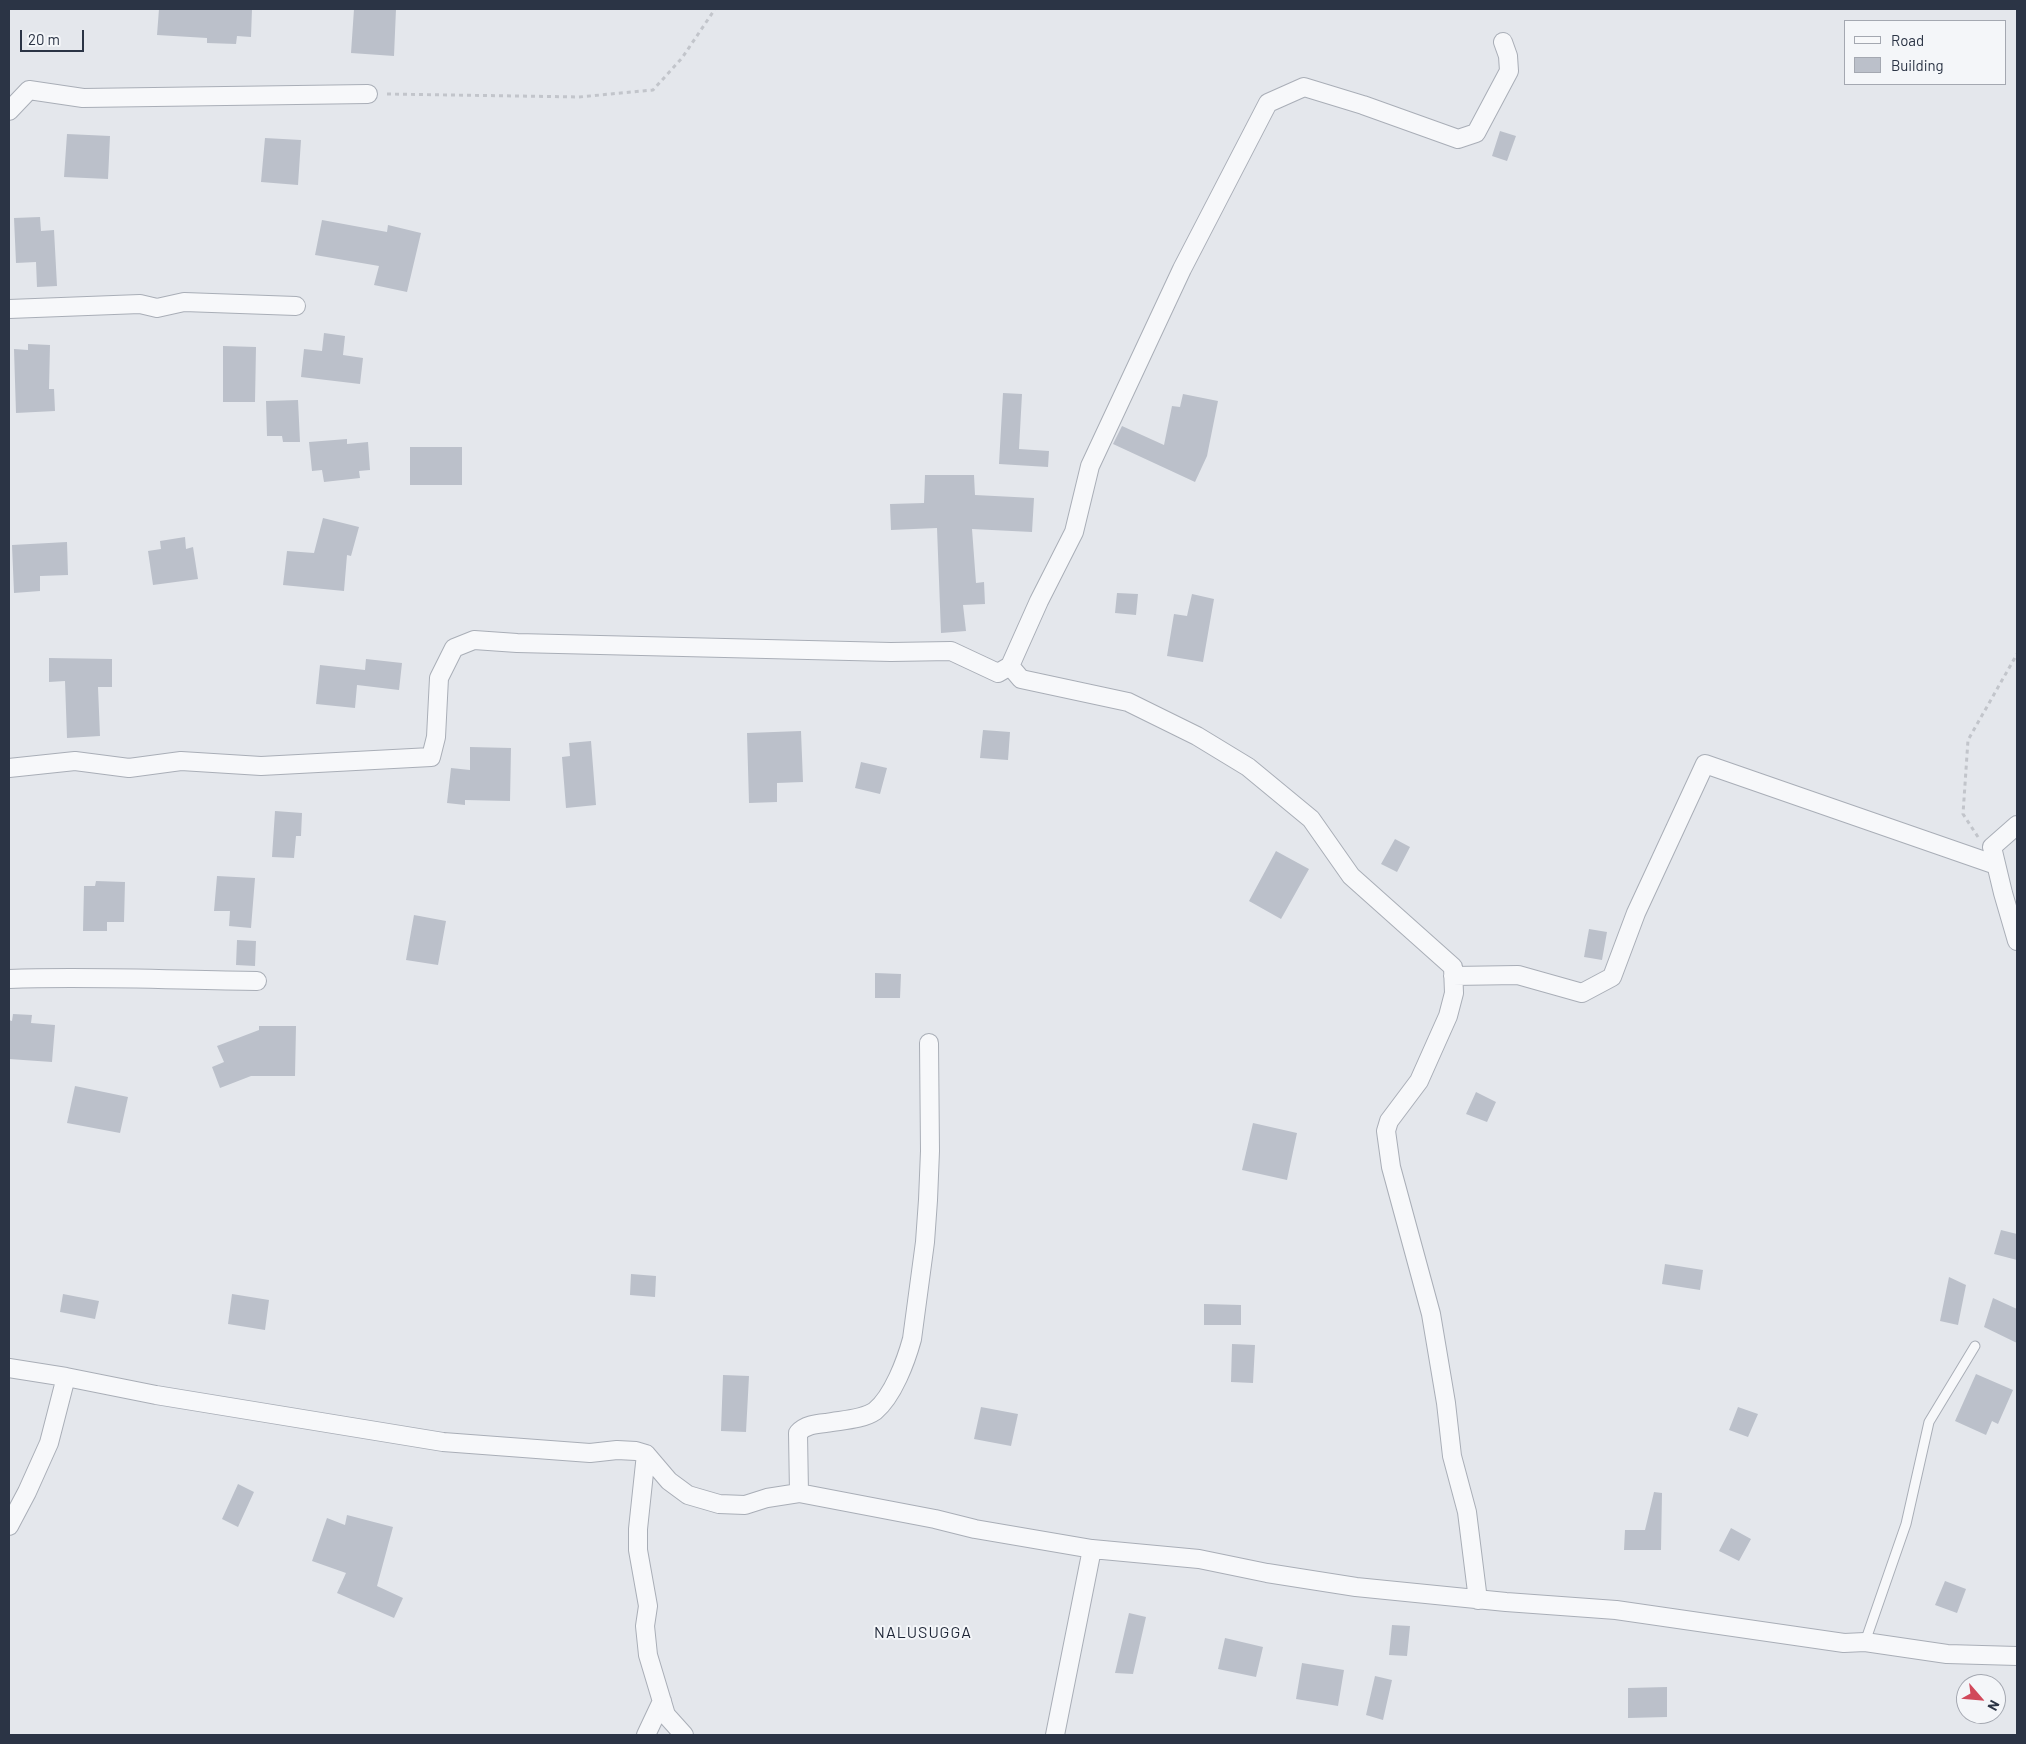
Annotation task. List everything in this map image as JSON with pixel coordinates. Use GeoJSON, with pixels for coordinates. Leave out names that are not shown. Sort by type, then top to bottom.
{"type":"FeatureCollection","features":[{"type":"Feature","properties":{"kind":"street"},"geometry":{"type":"LineString","coordinates":[[9,768],[76,761],[129,768],[181,761],[261,766],[431,756],[436,737],[439,678],[454,648],[474,640],[517,643],[861,651],[951,651],[998,674],[1010,666],[1039,601],[1074,532],[1090,466],[1182,269],[1268,102],[1304,87],[1458,138],[1476,133],[1509,71],[1508,56],[1502,42]]}},
{"type":"Feature","properties":{"kind":"street"},"geometry":{"type":"LineString","coordinates":[[9,111],[28,90],[83,98],[368,94]]}},
{"type":"Feature","properties":{"kind":"street"},"geometry":{"type":"LineString","coordinates":[[9,309],[140,304],[158,308],[184,302],[296,306]]}},
{"type":"Feature","properties":{"kind":"street"},"geometry":{"type":"LineString","coordinates":[[1010,666],[1021,679],[1128,702],[1196,736],[1248,768],[1311,820],[1351,876],[1453,967],[1454,993],[1448,1016],[1419,1082],[1389,1121],[1386,1132],[1392,1167],[1431,1314],[1446,1403],[1452,1456],[1467,1512],[1478,1600]]}},
{"type":"Feature","properties":{"kind":"street"},"geometry":{"type":"LineString","coordinates":[[1453,976],[1518,975],[1582,993],[1612,977],[1636,913],[1705,764],[1996,865]]}},
{"type":"Feature","properties":{"kind":"street"},"geometry":{"type":"LineString","coordinates":[[2017,825],[1992,847],[2002,893],[2017,941]]}},
{"type":"Feature","properties":{"kind":"street"},"geometry":{"type":"LineString","coordinates":[[9,979],[67,977],[257,981]]}},
{"type":"Feature","properties":{"kind":"street"},"geometry":{"type":"LineString","coordinates":[[799,1493],[799,1448],[797,1436],[801,1430],[814,1425],[858,1417],[875,1411],[885,1400],[908,1355],[912,1339],[926,1234],[930,1151],[929,1043]]}},
{"type":"Feature","properties":{"kind":"street"},"geometry":{"type":"LineString","coordinates":[[9,1368],[156,1395],[443,1442],[590,1453],[617,1450],[636,1451],[646,1454],[669,1481],[688,1495],[719,1504],[745,1505],[767,1498],[799,1493],[935,1519],[975,1529],[1092,1549],[1199,1559],[1266,1573],[1356,1587],[1478,1600],[1616,1610],[1844,1643],[1865,1642],[1946,1654],[2017,1656]]}},
{"type":"Feature","properties":{"kind":"street"},"geometry":{"type":"LineString","coordinates":[[9,1526],[49,1443],[66,1377]]}},
{"type":"Feature","properties":{"kind":"street"},"geometry":{"type":"LineString","coordinates":[[646,1454],[638,1529],[638,1550],[648,1606],[645,1626],[648,1655],[666,1715],[684,1735]]}},
{"type":"Feature","properties":{"kind":"street"},"geometry":{"type":"LineString","coordinates":[[1055,1735],[1092,1549]]}},
{"type":"Feature","properties":{"kind":"street"},"geometry":{"type":"LineString","coordinates":[[646,1735],[662,1701]]}},
{"type":"Feature","properties":{"kind":"lane"},"geometry":{"type":"LineString","coordinates":[[1865,1642],[1906,1524],[1929,1422],[1975,1346]]}},
{"type":"Feature","properties":{"kind":"path"},"geometry":{"type":"LineString","coordinates":[[368,94],[579,97],[652,90],[682,58],[715,9]]}},
{"type":"Feature","properties":{"kind":"path"},"geometry":{"type":"LineString","coordinates":[[1996,865],[1963,814],[1968,740],[2017,654]]}},
{"type":"Feature","properties":{"kind":"building"},"geometry":{"type":"Polygon","coordinates":[[[159,9],[252,9],[251,37],[237,36],[236,44],[207,43],[207,38],[157,35],[159,9]]]}},
{"type":"Feature","properties":{"kind":"building"},"geometry":{"type":"Polygon","coordinates":[[[354,9],[396,9],[394,56],[351,53],[354,9]]]}},
{"type":"Feature","properties":{"kind":"building"},"geometry":{"type":"Polygon","coordinates":[[[1500,131],[1516,136],[1507,161],[1492,156],[1500,131]]]}},
{"type":"Feature","properties":{"kind":"building"},"geometry":{"type":"Polygon","coordinates":[[[67,134],[110,136],[108,179],[64,177],[67,134]]]}},
{"type":"Feature","properties":{"kind":"building"},"geometry":{"type":"Polygon","coordinates":[[[265,138],[301,140],[298,185],[261,182],[265,138]]]}},
{"type":"Feature","properties":{"kind":"building"},"geometry":{"type":"Polygon","coordinates":[[[40,217],[41,231],[54,230],[57,286],[37,287],[36,262],[16,263],[14,218],[40,217]]]}},
{"type":"Feature","properties":{"kind":"building"},"geometry":{"type":"Polygon","coordinates":[[[322,220],[387,232],[388,225],[421,233],[407,292],[374,285],[379,266],[315,255],[322,220]]]}},
{"type":"Feature","properties":{"kind":"building"},"geometry":{"type":"Polygon","coordinates":[[[324,333],[345,336],[343,355],[363,358],[360,384],[301,377],[304,349],[322,351],[324,333]]]}},
{"type":"Feature","properties":{"kind":"building"},"geometry":{"type":"Polygon","coordinates":[[[28,344],[50,345],[49,389],[54,389],[55,411],[16,413],[14,349],[28,350],[28,344]]]}},
{"type":"Feature","properties":{"kind":"building"},"geometry":{"type":"Polygon","coordinates":[[[223,346],[256,347],[255,402],[223,402],[223,346]]]}},
{"type":"Feature","properties":{"kind":"building"},"geometry":{"type":"Polygon","coordinates":[[[1003,393],[1022,394],[1019,449],[1049,451],[1048,467],[999,464],[1003,393]]]}},
{"type":"Feature","properties":{"kind":"building"},"geometry":{"type":"Polygon","coordinates":[[[1183,394],[1218,401],[1207,456],[1195,482],[1113,444],[1122,426],[1164,445],[1172,406],[1180,407],[1183,394]]]}},
{"type":"Feature","properties":{"kind":"building"},"geometry":{"type":"Polygon","coordinates":[[[298,400],[300,442],[283,442],[282,436],[267,436],[266,401],[298,400]]]}},
{"type":"Feature","properties":{"kind":"building"},"geometry":{"type":"Polygon","coordinates":[[[347,439],[347,444],[368,442],[370,470],[359,471],[360,478],[324,482],[322,470],[312,471],[309,442],[347,439]]]}},
{"type":"Feature","properties":{"kind":"building"},"geometry":{"type":"Polygon","coordinates":[[[410,447],[462,447],[462,485],[410,485],[410,447]]]}},
{"type":"Feature","properties":{"kind":"building"},"geometry":{"type":"Polygon","coordinates":[[[925,475],[974,475],[975,495],[1034,498],[1032,532],[972,529],[976,583],[984,582],[985,604],[963,605],[966,631],[941,633],[937,528],[891,530],[890,504],[924,503],[925,475]]]}},
{"type":"Feature","properties":{"kind":"building"},"geometry":{"type":"Polygon","coordinates":[[[323,518],[359,527],[351,556],[347,555],[344,591],[283,585],[287,551],[314,553],[323,518]]]}},
{"type":"Feature","properties":{"kind":"building"},"geometry":{"type":"Polygon","coordinates":[[[185,537],[186,549],[193,547],[198,579],[153,585],[148,551],[161,549],[160,541],[185,537]]]}},
{"type":"Feature","properties":{"kind":"building"},"geometry":{"type":"Polygon","coordinates":[[[67,542],[68,575],[40,576],[40,591],[14,593],[12,545],[67,542]]]}},
{"type":"Feature","properties":{"kind":"building"},"geometry":{"type":"Polygon","coordinates":[[[1117,593],[1138,594],[1136,615],[1115,613],[1117,593]]]}},
{"type":"Feature","properties":{"kind":"building"},"geometry":{"type":"Polygon","coordinates":[[[1192,594],[1214,599],[1203,662],[1167,656],[1174,614],[1187,616],[1192,594]]]}},
{"type":"Feature","properties":{"kind":"building"},"geometry":{"type":"Polygon","coordinates":[[[49,658],[112,659],[112,687],[98,687],[100,736],[67,738],[65,681],[49,682],[49,658]]]}},
{"type":"Feature","properties":{"kind":"building"},"geometry":{"type":"Polygon","coordinates":[[[366,659],[402,663],[399,690],[357,685],[355,708],[316,704],[320,665],[365,670],[366,659]]]}},
{"type":"Feature","properties":{"kind":"building"},"geometry":{"type":"Polygon","coordinates":[[[983,730],[1010,732],[1008,760],[980,758],[983,730]]]}},
{"type":"Feature","properties":{"kind":"building"},"geometry":{"type":"Polygon","coordinates":[[[801,731],[803,782],[777,783],[777,802],[749,803],[747,733],[801,731]]]}},
{"type":"Feature","properties":{"kind":"building"},"geometry":{"type":"Polygon","coordinates":[[[591,741],[596,805],[566,808],[562,757],[570,756],[569,743],[591,741]]]}},
{"type":"Feature","properties":{"kind":"building"},"geometry":{"type":"Polygon","coordinates":[[[470,747],[511,748],[510,801],[465,800],[465,805],[447,803],[451,768],[470,770],[470,747]]]}},
{"type":"Feature","properties":{"kind":"building"},"geometry":{"type":"Polygon","coordinates":[[[861,762],[887,768],[880,794],[855,788],[861,762]]]}},
{"type":"Feature","properties":{"kind":"building"},"geometry":{"type":"Polygon","coordinates":[[[275,811],[302,813],[301,836],[296,836],[294,858],[272,857],[275,811]]]}},
{"type":"Feature","properties":{"kind":"building"},"geometry":{"type":"Polygon","coordinates":[[[1395,839],[1410,847],[1397,872],[1381,864],[1395,839]]]}},
{"type":"Feature","properties":{"kind":"building"},"geometry":{"type":"Polygon","coordinates":[[[1276,851],[1309,869],[1281,919],[1249,901],[1276,851]]]}},
{"type":"Feature","properties":{"kind":"building"},"geometry":{"type":"Polygon","coordinates":[[[217,876],[255,878],[251,928],[229,926],[230,911],[214,911],[217,876]]]}},
{"type":"Feature","properties":{"kind":"building"},"geometry":{"type":"Polygon","coordinates":[[[96,881],[125,882],[124,922],[107,922],[107,931],[83,931],[84,886],[95,886],[96,881]]]}},
{"type":"Feature","properties":{"kind":"building"},"geometry":{"type":"Polygon","coordinates":[[[414,915],[446,921],[438,965],[406,960],[414,915]]]}},
{"type":"Feature","properties":{"kind":"building"},"geometry":{"type":"Polygon","coordinates":[[[1589,929],[1607,932],[1602,960],[1584,957],[1589,929]]]}},
{"type":"Feature","properties":{"kind":"building"},"geometry":{"type":"Polygon","coordinates":[[[237,940],[256,941],[255,966],[236,965],[237,940]]]}},
{"type":"Feature","properties":{"kind":"building"},"geometry":{"type":"Polygon","coordinates":[[[875,973],[901,974],[900,998],[875,998],[875,973]]]}},
{"type":"Feature","properties":{"kind":"building"},"geometry":{"type":"Polygon","coordinates":[[[13,1014],[32,1015],[31,1023],[55,1025],[52,1062],[9,1059],[9,1020],[12,1021],[13,1014]]]}},
{"type":"Feature","properties":{"kind":"building"},"geometry":{"type":"Polygon","coordinates":[[[259,1026],[296,1026],[295,1076],[251,1076],[220,1088],[212,1067],[224,1062],[217,1046],[259,1030],[259,1026]]]}},
{"type":"Feature","properties":{"kind":"building"},"geometry":{"type":"Polygon","coordinates":[[[75,1086],[128,1097],[120,1133],[67,1123],[75,1086]]]}},
{"type":"Feature","properties":{"kind":"building"},"geometry":{"type":"Polygon","coordinates":[[[1476,1092],[1496,1102],[1487,1122],[1466,1114],[1476,1092]]]}},
{"type":"Feature","properties":{"kind":"building"},"geometry":{"type":"Polygon","coordinates":[[[1253,1123],[1297,1133],[1287,1180],[1242,1170],[1253,1123]]]}},
{"type":"Feature","properties":{"kind":"building"},"geometry":{"type":"Polygon","coordinates":[[[2001,1230],[2017,1234],[2017,1260],[1994,1254],[2001,1230]]]}},
{"type":"Feature","properties":{"kind":"building"},"geometry":{"type":"Polygon","coordinates":[[[1665,1264],[1703,1270],[1700,1290],[1662,1284],[1665,1264]]]}},
{"type":"Feature","properties":{"kind":"building"},"geometry":{"type":"Polygon","coordinates":[[[631,1274],[656,1276],[655,1297],[630,1295],[631,1274]]]}},
{"type":"Feature","properties":{"kind":"building"},"geometry":{"type":"Polygon","coordinates":[[[1949,1277],[1966,1285],[1958,1325],[1940,1321],[1949,1277]]]}},
{"type":"Feature","properties":{"kind":"building"},"geometry":{"type":"Polygon","coordinates":[[[63,1294],[99,1301],[95,1319],[60,1312],[63,1294]]]}},
{"type":"Feature","properties":{"kind":"building"},"geometry":{"type":"Polygon","coordinates":[[[232,1294],[269,1300],[265,1330],[228,1324],[232,1294]]]}},
{"type":"Feature","properties":{"kind":"building"},"geometry":{"type":"Polygon","coordinates":[[[1993,1298],[2017,1309],[2017,1343],[1984,1327],[1993,1298]]]}},
{"type":"Feature","properties":{"kind":"building"},"geometry":{"type":"Polygon","coordinates":[[[1204,1304],[1241,1305],[1241,1325],[1204,1325],[1204,1304]]]}},
{"type":"Feature","properties":{"kind":"building"},"geometry":{"type":"Polygon","coordinates":[[[1232,1344],[1255,1345],[1253,1383],[1231,1382],[1232,1344]]]}},
{"type":"Feature","properties":{"kind":"building"},"geometry":{"type":"Polygon","coordinates":[[[1976,1374],[2013,1390],[1998,1424],[1992,1421],[1986,1435],[1955,1421],[1976,1374]]]}},
{"type":"Feature","properties":{"kind":"building"},"geometry":{"type":"Polygon","coordinates":[[[723,1375],[749,1376],[746,1432],[721,1431],[723,1375]]]}},
{"type":"Feature","properties":{"kind":"building"},"geometry":{"type":"Polygon","coordinates":[[[981,1407],[1018,1414],[1011,1446],[974,1439],[981,1407]]]}},
{"type":"Feature","properties":{"kind":"building"},"geometry":{"type":"Polygon","coordinates":[[[1738,1407],[1758,1414],[1748,1437],[1729,1430],[1738,1407]]]}},
{"type":"Feature","properties":{"kind":"building"},"geometry":{"type":"Polygon","coordinates":[[[238,1484],[254,1492],[238,1527],[222,1519],[238,1484]]]}},
{"type":"Feature","properties":{"kind":"building"},"geometry":{"type":"Polygon","coordinates":[[[1654,1492],[1662,1493],[1661,1550],[1624,1550],[1625,1530],[1645,1530],[1654,1492]]]}},
{"type":"Feature","properties":{"kind":"building"},"geometry":{"type":"Polygon","coordinates":[[[347,1515],[393,1527],[377,1586],[403,1598],[394,1618],[337,1593],[346,1573],[312,1561],[327,1518],[345,1525],[347,1515]]]}},
{"type":"Feature","properties":{"kind":"building"},"geometry":{"type":"Polygon","coordinates":[[[1731,1528],[1751,1539],[1739,1561],[1719,1551],[1731,1528]]]}},
{"type":"Feature","properties":{"kind":"building"},"geometry":{"type":"Polygon","coordinates":[[[1945,1581],[1966,1589],[1957,1613],[1935,1605],[1945,1581]]]}},
{"type":"Feature","properties":{"kind":"building"},"geometry":{"type":"Polygon","coordinates":[[[1129,1613],[1146,1617],[1133,1674],[1115,1673],[1129,1613]]]}},
{"type":"Feature","properties":{"kind":"building"},"geometry":{"type":"Polygon","coordinates":[[[1392,1625],[1410,1626],[1407,1656],[1389,1655],[1392,1625]]]}},
{"type":"Feature","properties":{"kind":"building"},"geometry":{"type":"Polygon","coordinates":[[[1225,1638],[1263,1647],[1256,1677],[1218,1669],[1225,1638]]]}},
{"type":"Feature","properties":{"kind":"building"},"geometry":{"type":"Polygon","coordinates":[[[1302,1663],[1344,1670],[1338,1706],[1296,1699],[1302,1663]]]}},
{"type":"Feature","properties":{"kind":"building"},"geometry":{"type":"Polygon","coordinates":[[[1375,1676],[1392,1680],[1383,1720],[1366,1715],[1375,1676]]]}},
{"type":"Feature","properties":{"kind":"building"},"geometry":{"type":"Polygon","coordinates":[[[1667,1687],[1667,1717],[1628,1718],[1628,1688],[1667,1687]]]}},
{"type":"Feature","properties":{"kind":"district","name":"NALUSUGGA"},"geometry":{"type":"Point","coordinates":[923,1633]}}]}
